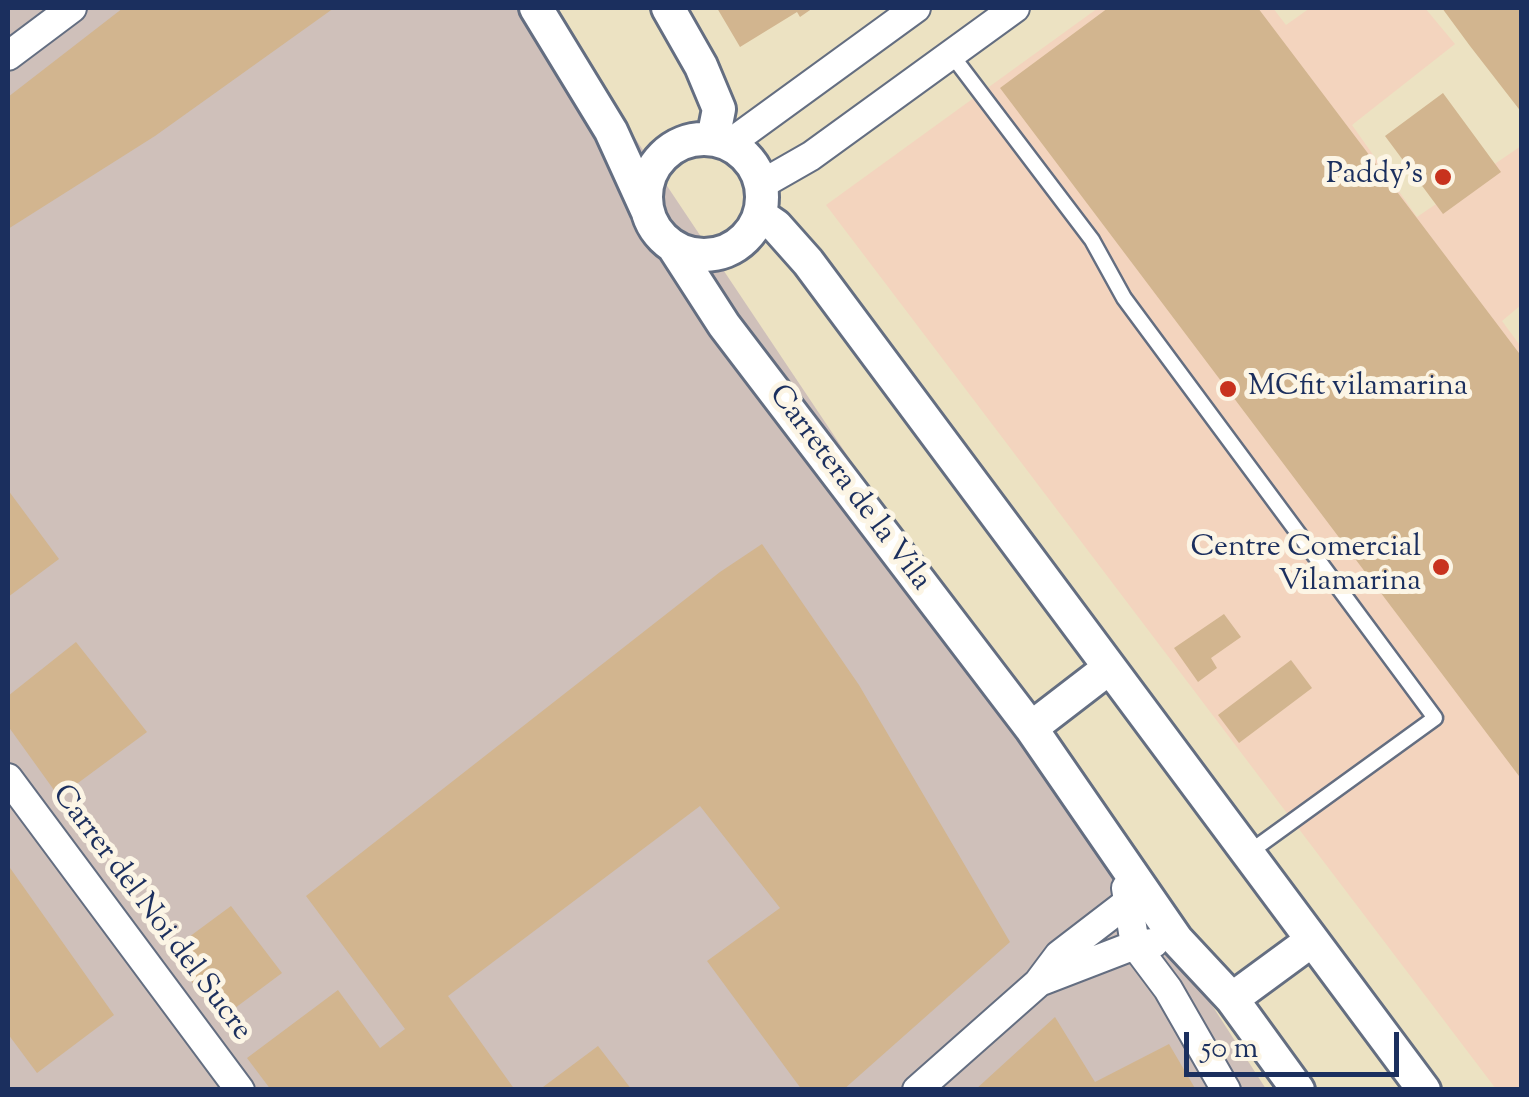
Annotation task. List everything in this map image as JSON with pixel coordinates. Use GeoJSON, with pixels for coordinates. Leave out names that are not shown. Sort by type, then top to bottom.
{"type":"FeatureCollection","features":[{"type":"Feature","properties":{"kind":"street"},"geometry":{"type":"LineString","coordinates":[[8,56],[72,8]]}},
{"type":"Feature","properties":{"kind":"street"},"geometry":{"type":"LineString","coordinates":[[536,8],[612,131],[654,227],[673,246],[698,255],[724,252],[746,238],[761,200],[811,156],[1016,8]]}},
{"type":"Feature","properties":{"kind":"street"},"geometry":{"type":"LineString","coordinates":[[668,8],[702,66],[719,109],[721,141]]}},
{"type":"Feature","properties":{"kind":"street"},"geometry":{"type":"LineString","coordinates":[[648,214],[646,198],[654,166],[680,144],[721,141],[916,8]]}},
{"type":"Feature","properties":{"kind":"street"},"geometry":{"type":"LineString","coordinates":[[721,141],[750,160],[761,200],[776,226],[808,262],[1424,1090]]}},
{"type":"Feature","properties":{"kind":"street","name":"Carretera de la Vila"},"geometry":{"type":"LineString","coordinates":[[673,246],[724,324],[1031,728],[1178,940],[1232,999],[1298,1090]]}},
{"type":"Feature","properties":{"kind":"street"},"geometry":{"type":"LineString","coordinates":[[1031,728],[1109,668]]}},
{"type":"Feature","properties":{"kind":"street","name":"Carrer del Noi del Sucre"},"geometry":{"type":"LineString","coordinates":[[8,778],[240,1090]]}},
{"type":"Feature","properties":{"kind":"street"},"geometry":{"type":"LineString","coordinates":[[1121,859],[1135,945],[1168,989],[1226,1090]]}},
{"type":"Feature","properties":{"kind":"street"},"geometry":{"type":"LineString","coordinates":[[917,1090],[1038,983],[1060,955],[1128,902]]}},
{"type":"Feature","properties":{"kind":"street"},"geometry":{"type":"LineString","coordinates":[[1038,983],[1135,945],[1178,940]]}},
{"type":"Feature","properties":{"kind":"street"},"geometry":{"type":"LineString","coordinates":[[1232,999],[1311,941]]}},
{"type":"Feature","properties":{"kind":"lane"},"geometry":{"type":"LineString","coordinates":[[951,54],[1092,240],[1124,298],[1434,718],[1246,854]]}},
{"type":"Feature","properties":{"kind":"shaded area"},"geometry":{"type":"Polygon","coordinates":[[[8,8],[548,8],[1128,875],[1266,1089],[8,1089],[8,8]]]}},
{"type":"Feature","properties":{"kind":"shaded area"},"geometry":{"type":"Polygon","coordinates":[[[1098,8],[1273,8],[1286,25],[1310,8],[1425,8],[1455,44],[1352,125],[1417,217],[1521,146],[1521,305],[1502,321],[1522,348],[1521,1089],[1496,1089],[826,205],[1098,8]]]}},
{"type":"Feature","properties":{"kind":"building"},"geometry":{"type":"Polygon","coordinates":[[[123,8],[334,8],[155,136],[8,229],[8,97],[123,8]]]}},
{"type":"Feature","properties":{"kind":"building"},"geometry":{"type":"Polygon","coordinates":[[[717,8],[813,8],[800,17],[797,12],[740,47],[717,8]]]}},
{"type":"Feature","properties":{"kind":"building","name":"Centre Comercial Vilamarina"},"geometry":{"type":"Polygon","coordinates":[[[1108,8],[1258,8],[1522,357],[1522,780],[1000,88],[1108,8]]]}},
{"type":"Feature","properties":{"kind":"building"},"geometry":{"type":"Polygon","coordinates":[[[1442,8],[1522,8],[1522,113],[1470,46],[1442,8]]]}},
{"type":"Feature","properties":{"kind":"building"},"geometry":{"type":"Polygon","coordinates":[[[1443,93],[1501,172],[1443,214],[1385,136],[1443,93]]]}},
{"type":"Feature","properties":{"kind":"building"},"geometry":{"type":"Polygon","coordinates":[[[8,490],[59,559],[8,597],[8,490]]]}},
{"type":"Feature","properties":{"kind":"building"},"geometry":{"type":"Polygon","coordinates":[[[762,544],[859,685],[1010,942],[843,1090],[802,1090],[707,961],[780,908],[700,806],[448,996],[515,1090],[271,1090],[247,1058],[338,990],[380,1048],[405,1029],[306,896],[720,572],[762,544]]]}},
{"type":"Feature","properties":{"kind":"building"},"geometry":{"type":"Polygon","coordinates":[[[1224,614],[1241,637],[1211,658],[1217,668],[1198,682],[1174,648],[1224,614]]]}},
{"type":"Feature","properties":{"kind":"building"},"geometry":{"type":"Polygon","coordinates":[[[76,642],[147,732],[59,797],[8,726],[8,696],[76,642]]]}},
{"type":"Feature","properties":{"kind":"building"},"geometry":{"type":"Polygon","coordinates":[[[1291,660],[1312,688],[1239,743],[1218,715],[1291,660]]]}},
{"type":"Feature","properties":{"kind":"building"},"geometry":{"type":"Polygon","coordinates":[[[8,865],[114,1015],[37,1073],[8,1034],[8,865]]]}},
{"type":"Feature","properties":{"kind":"building"},"geometry":{"type":"Polygon","coordinates":[[[231,906],[282,973],[219,1020],[170,951],[231,906]]]}},
{"type":"Feature","properties":{"kind":"building"},"geometry":{"type":"Polygon","coordinates":[[[1055,1017],[1095,1082],[1169,1044],[1196,1090],[975,1090],[1055,1017]]]}},
{"type":"Feature","properties":{"kind":"building"},"geometry":{"type":"Polygon","coordinates":[[[598,1046],[632,1090],[539,1090],[598,1046]]]}},
{"type":"Feature","properties":{"kind":"place","name":"Paddy's"},"geometry":{"type":"Point","coordinates":[1443,177]}},
{"type":"Feature","properties":{"kind":"place","name":"MCfit vilamarina"},"geometry":{"type":"Point","coordinates":[1228,389]}},
{"type":"Feature","properties":{"kind":"place","name":"Centre Comercial Vilamarina"},"geometry":{"type":"Point","coordinates":[1441,567]}}]}
